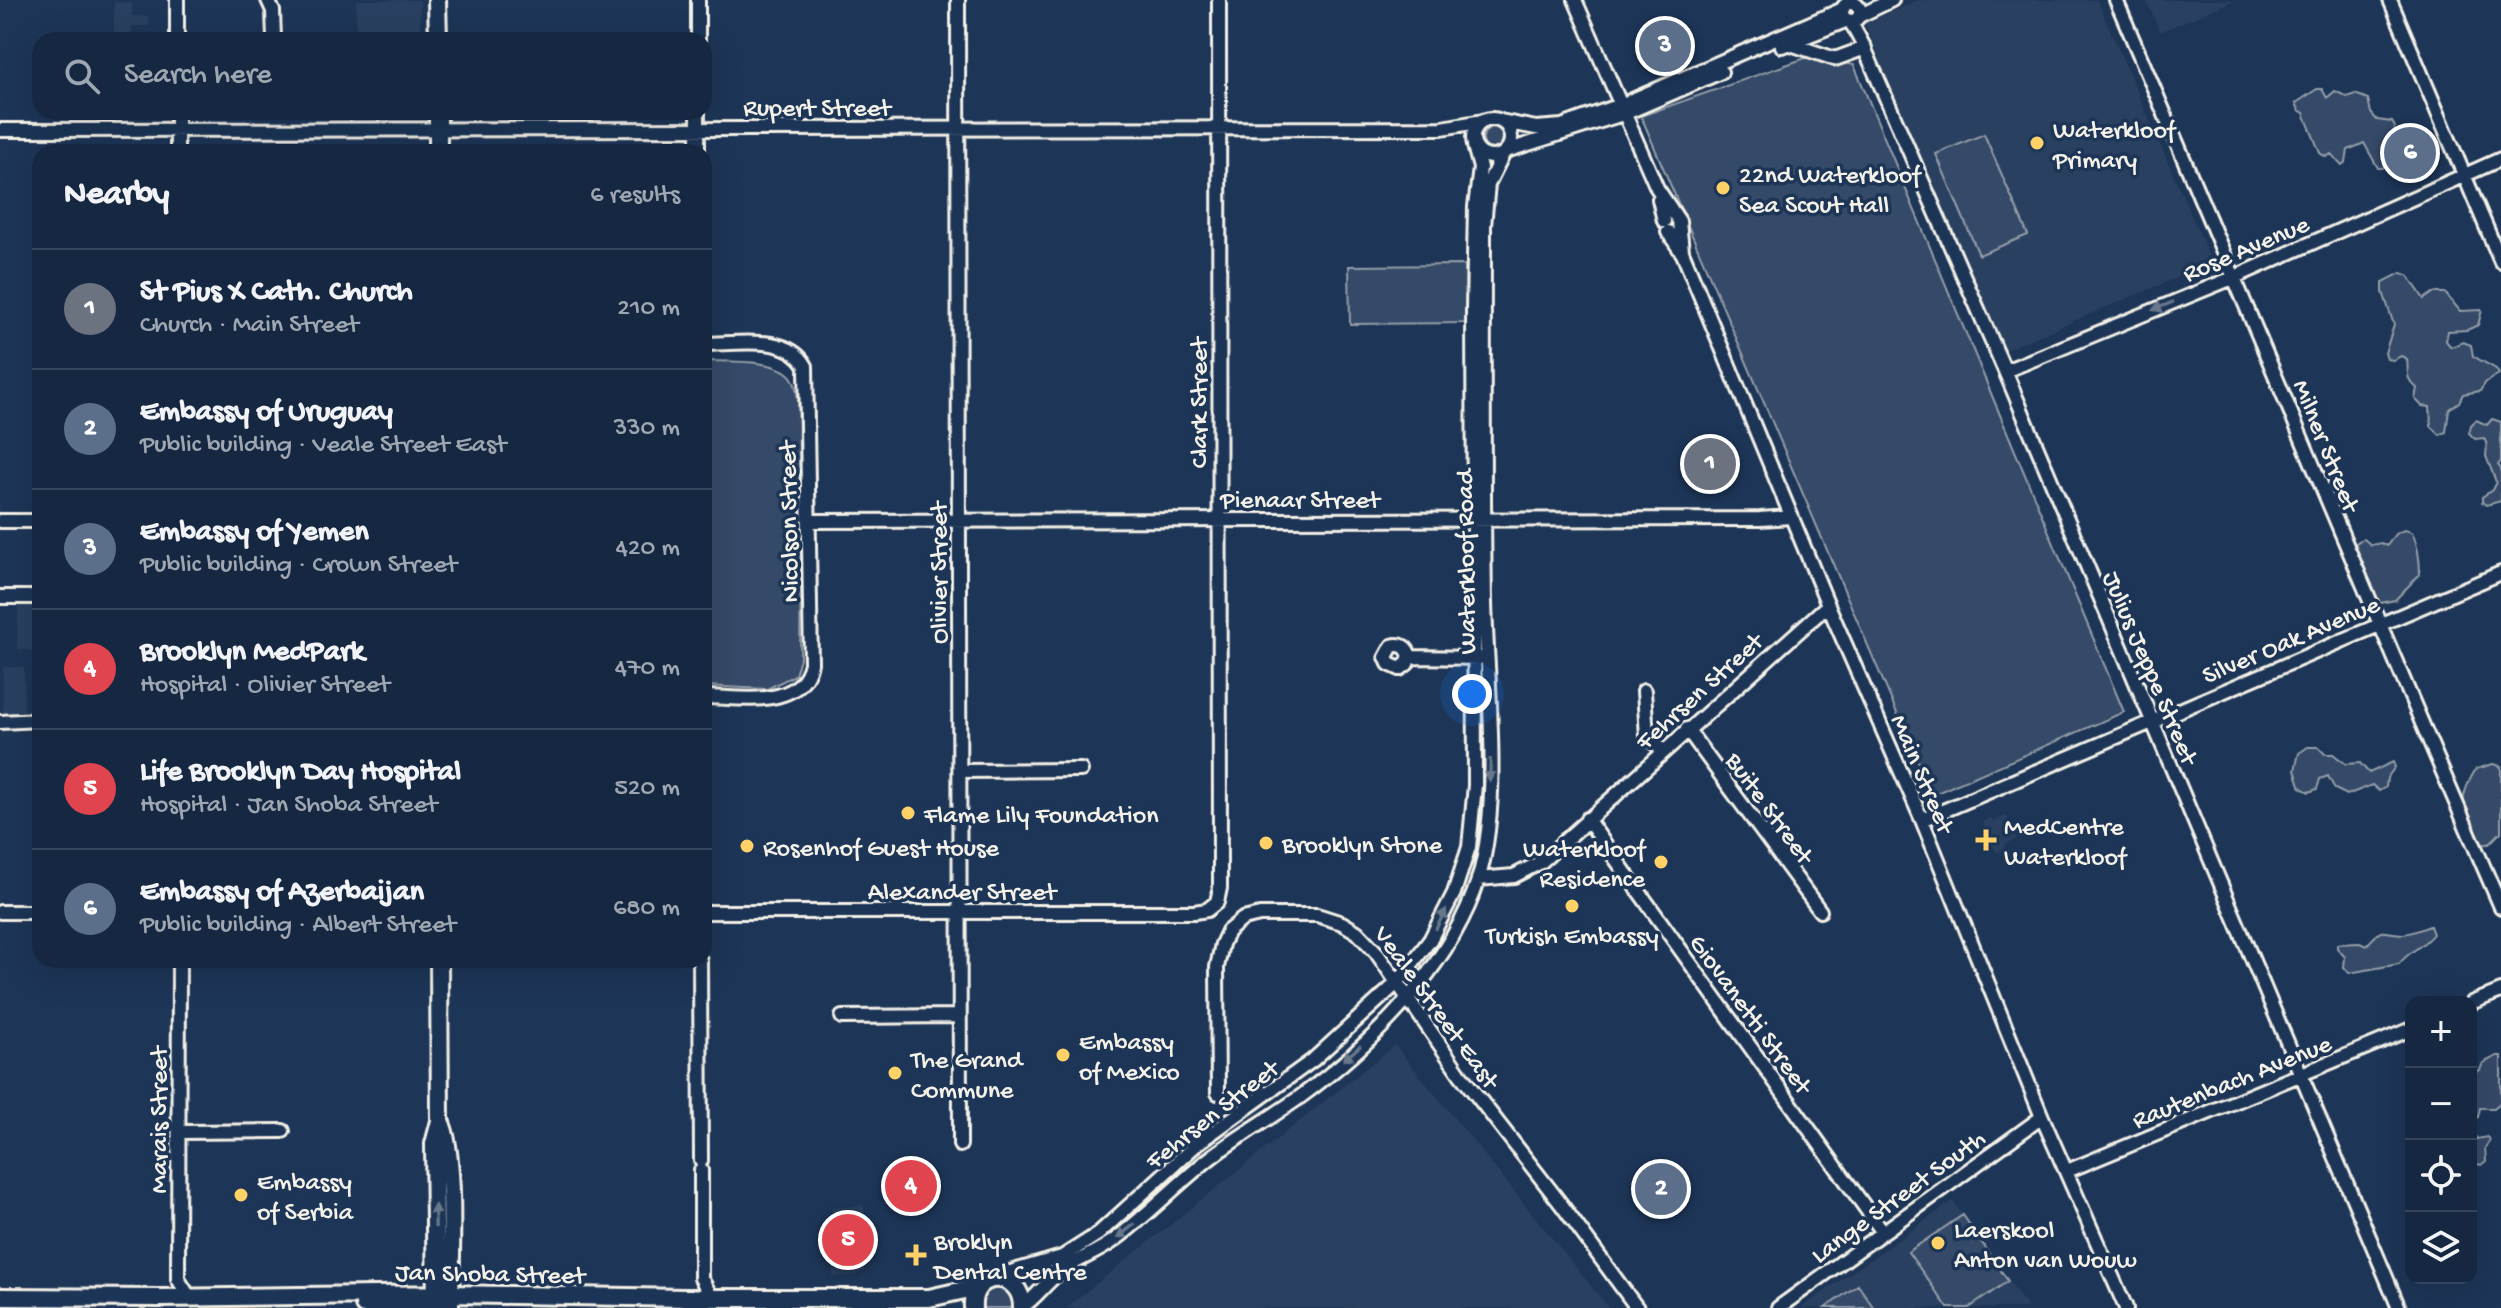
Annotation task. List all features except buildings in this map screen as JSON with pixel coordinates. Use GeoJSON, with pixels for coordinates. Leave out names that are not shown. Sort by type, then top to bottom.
{"type":"FeatureCollection","features":[{"type":"Feature","properties":{"kind":"main road"},"geometry":{"type":"LineString","coordinates":[[437,0],[438,32]]}},
{"type":"Feature","properties":{"kind":"main road"},"geometry":{"type":"LineString","coordinates":[[438,121],[438,144]]}},
{"type":"Feature","properties":{"kind":"main road"},"geometry":{"type":"LineString","coordinates":[[439,968],[440,1121],[449,1170],[440,1302]]}},
{"type":"Feature","properties":{"kind":"main road"},"geometry":{"type":"LineString","coordinates":[[999,1279],[1016,1288],[1022,1308]]}},
{"type":"Feature","properties":{"kind":"main road","name":"Jan Shoba Street"},"geometry":{"type":"LineString","coordinates":[[0,1297],[317,1296],[440,1302],[929,1298],[999,1279]]}},
{"type":"Feature","properties":{"kind":"main road"},"geometry":{"type":"LineString","coordinates":[[973,1308],[973,1296],[978,1287]]}},
{"type":"Feature","properties":{"kind":"street"},"geometry":{"type":"LineString","coordinates":[[177,0],[177,32]]}},
{"type":"Feature","properties":{"kind":"street"},"geometry":{"type":"LineString","coordinates":[[268,0],[273,11],[274,32]]}},
{"type":"Feature","properties":{"kind":"street"},"geometry":{"type":"LineString","coordinates":[[698,0],[698,32]]}},
{"type":"Feature","properties":{"kind":"street","name":"Olivier Street"},"geometry":{"type":"LineString","coordinates":[[958,0],[960,1145]]}},
{"type":"Feature","properties":{"kind":"street","name":"Clark Street"},"geometry":{"type":"LineString","coordinates":[[1217,902],[1220,888],[1219,0]]}},
{"type":"Feature","properties":{"kind":"street","name":"Main Street"},"geometry":{"type":"LineString","coordinates":[[1575,0],[1624,108],[1791,517],[1922,820],[2042,1117],[2126,1308]]}},
{"type":"Feature","properties":{"kind":"street"},"geometry":{"type":"LineString","coordinates":[[1624,108],[1547,128],[1491,119],[1483,121],[1475,130],[1474,144],[1487,157],[1504,152],[1624,108],[1674,88],[1811,29],[1869,0]]}},
{"type":"Feature","properties":{"kind":"street"},"geometry":{"type":"LineString","coordinates":[[1850,10],[1892,0]]}},
{"type":"Feature","properties":{"kind":"street","name":"Milner Street"},"geometry":{"type":"LineString","coordinates":[[2116,0],[2235,277],[2378,624],[2501,907]]}},
{"type":"Feature","properties":{"kind":"street"},"geometry":{"type":"LineString","coordinates":[[2390,0],[2501,262]]}},
{"type":"Feature","properties":{"kind":"street","name":"Julius Jeppe Street"},"geometry":{"type":"LineString","coordinates":[[1850,10],[2399,1308]]}},
{"type":"Feature","properties":{"kind":"street"},"geometry":{"type":"LineString","coordinates":[[1786,39],[1835,59],[1864,46]]}},
{"type":"Feature","properties":{"kind":"street"},"geometry":{"type":"LineString","coordinates":[[177,120],[177,144]]}},
{"type":"Feature","properties":{"kind":"street"},"geometry":{"type":"LineString","coordinates":[[698,120],[698,144]]}},
{"type":"Feature","properties":{"kind":"street","name":"Rupert Street"},"geometry":{"type":"LineString","coordinates":[[0,130],[177,130],[438,121],[698,129],[1442,128],[1483,121]]}},
{"type":"Feature","properties":{"kind":"street"},"geometry":{"type":"LineString","coordinates":[[1500,121],[1511,134],[1510,144],[1504,152]]}},
{"type":"Feature","properties":{"kind":"street","name":"Rupert Street"},"geometry":{"type":"LineString","coordinates":[[1442,128],[1459,132],[1474,144]]}},
{"type":"Feature","properties":{"kind":"street","name":"Waterkloof Road"},"geometry":{"type":"LineString","coordinates":[[1408,999],[1464,914],[1478,879],[1489,812],[1490,717],[1482,658],[1479,518],[1475,207],[1480,168],[1474,144]]}},
{"type":"Feature","properties":{"kind":"street","name":"Waterkloof Road"},"geometry":{"type":"LineString","coordinates":[[1479,372],[1486,198],[1491,175],[1504,152]]}},
{"type":"Feature","properties":{"kind":"street","name":"Rose Avenue"},"geometry":{"type":"LineString","coordinates":[[2005,371],[2235,277],[2501,159]]}},
{"type":"Feature","properties":{"kind":"street","name":"Nicolson Street"},"geometry":{"type":"LineString","coordinates":[[712,344],[781,346],[792,350],[804,363],[808,377],[811,663],[804,681],[795,690],[780,696],[712,697]]}},
{"type":"Feature","properties":{"kind":"street","name":"Pienaar Street"},"geometry":{"type":"LineString","coordinates":[[810,521],[1791,517]]}},
{"type":"Feature","properties":{"kind":"street"},"geometry":{"type":"LineString","coordinates":[[0,521],[32,521]]}},
{"type":"Feature","properties":{"kind":"street","name":"Silver Oak Avenue"},"geometry":{"type":"LineString","coordinates":[[1922,820],[2501,573]]}},
{"type":"Feature","properties":{"kind":"street"},"geometry":{"type":"LineString","coordinates":[[0,597],[32,597]]}},
{"type":"Feature","properties":{"kind":"street","name":"Fehrsen Street"},"geometry":{"type":"LineString","coordinates":[[1478,879],[1501,878],[1525,871],[1547,856],[1828,605]]}},
{"type":"Feature","properties":{"kind":"street"},"geometry":{"type":"LineString","coordinates":[[1410,657],[1482,658]]}},
{"type":"Feature","properties":{"kind":"street","name":"Waterkloof Road"},"geometry":{"type":"LineString","coordinates":[[1397,983],[1430,940],[1454,893],[1469,847],[1475,798],[1476,716],[1482,658]]}},
{"type":"Feature","properties":{"kind":"street"},"geometry":{"type":"LineString","coordinates":[[1644,691],[1647,736],[1663,751]]}},
{"type":"Feature","properties":{"kind":"street"},"geometry":{"type":"LineString","coordinates":[[1476,716],[1490,717]]}},
{"type":"Feature","properties":{"kind":"street"},"geometry":{"type":"LineString","coordinates":[[0,722],[32,720]]}},
{"type":"Feature","properties":{"kind":"street","name":"Buite Street"},"geometry":{"type":"LineString","coordinates":[[1687,729],[1820,911]]}},
{"type":"Feature","properties":{"kind":"street"},"geometry":{"type":"LineString","coordinates":[[960,771],[1081,770]]}},
{"type":"Feature","properties":{"kind":"street","name":"Giovanetti Street"},"geometry":{"type":"LineString","coordinates":[[1587,819],[1882,1231]]}},
{"type":"Feature","properties":{"kind":"street","name":"Alexander Street"},"geometry":{"type":"LineString","coordinates":[[712,912],[1201,912],[1217,902]]}},
{"type":"Feature","properties":{"kind":"street"},"geometry":{"type":"LineString","coordinates":[[0,912],[32,912]]}},
{"type":"Feature","properties":{"kind":"street","name":"Veale Street East"},"geometry":{"type":"LineString","coordinates":[[1218,1093],[1217,967],[1224,937],[1238,922],[1260,915],[1317,915],[1331,918],[1365,939],[1460,1074],[1637,1308]]}},
{"type":"Feature","properties":{"kind":"street","name":"Marais Street"},"geometry":{"type":"LineString","coordinates":[[178,1279],[179,968]]}},
{"type":"Feature","properties":{"kind":"street"},"geometry":{"type":"LineString","coordinates":[[700,968],[701,1278],[712,1298]]}},
{"type":"Feature","properties":{"kind":"street","name":"Fehrsen Street"},"geometry":{"type":"LineString","coordinates":[[999,1279],[1007,1273],[1043,1264],[1071,1252],[1098,1234],[1198,1143],[1313,1060],[1397,983]]}},
{"type":"Feature","properties":{"kind":"street"},"geometry":{"type":"LineString","coordinates":[[2477,1001],[2501,991]]}},
{"type":"Feature","properties":{"kind":"street","name":"Fehrsen Street"},"geometry":{"type":"LineString","coordinates":[[1022,1308],[1058,1273],[1101,1250],[1212,1157],[1303,1095],[1408,999]]}},
{"type":"Feature","properties":{"kind":"street"},"geometry":{"type":"LineString","coordinates":[[842,1017],[960,1016]]}},
{"type":"Feature","properties":{"kind":"street","name":"Rautenbach Avenue"},"geometry":{"type":"LineString","coordinates":[[2067,1171],[2405,1032]]}},
{"type":"Feature","properties":{"kind":"street","name":"Lange Street South"},"geometry":{"type":"LineString","coordinates":[[1778,1308],[2042,1117]]}},
{"type":"Feature","properties":{"kind":"street"},"geometry":{"type":"LineString","coordinates":[[180,1132],[283,1131]]}},
{"type":"Feature","properties":{"kind":"street"},"geometry":{"type":"LineString","coordinates":[[1140,1198],[1157,1191],[1194,1160],[1212,1157]]}},
{"type":"Feature","properties":{"kind":"street"},"geometry":{"type":"LineString","coordinates":[[686,1298],[701,1278]]}},
{"type":"Feature","properties":{"kind":"street"},"geometry":{"type":"LineString","coordinates":[[160,1298],[178,1279],[190,1298]]}},
{"type":"Feature","properties":{"kind":"shaded area"},"geometry":{"type":"Polygon","coordinates":[[[356,0],[420,0],[420,32],[356,32],[356,0]]]}},
{"type":"Feature","properties":{"kind":"shaded area","name":"Waterkloof Primary"},"geometry":{"type":"Polygon","coordinates":[[[1918,0],[2097,0],[2212,263],[2000,352],[1865,23],[1918,0]]]}},
{"type":"Feature","properties":{"kind":"shaded area"},"geometry":{"type":"Polygon","coordinates":[[[2146,0],[2235,0],[2160,32],[2146,0]]]}},
{"type":"Feature","properties":{"kind":"shaded area"},"geometry":{"type":"Polygon","coordinates":[[[114,2],[132,3],[132,16],[149,17],[149,26],[132,26],[132,32],[114,32],[114,2]]]}},
{"type":"Feature","properties":{"kind":"shaded area"},"geometry":{"type":"Polygon","coordinates":[[[1811,56],[1854,65],[2124,712],[1932,795],[1641,116],[1811,56]]]}},
{"type":"Feature","properties":{"kind":"shaded area"},"geometry":{"type":"Polygon","coordinates":[[[2322,89],[2327,98],[2335,91],[2347,97],[2355,94],[2368,99],[2371,113],[2377,120],[2392,122],[2395,127],[2393,134],[2383,146],[2383,168],[2378,168],[2364,143],[2348,150],[2346,162],[2342,165],[2331,154],[2326,157],[2320,153],[2304,113],[2296,103],[2322,89]]]}},
{"type":"Feature","properties":{"kind":"shaded area"},"geometry":{"type":"Polygon","coordinates":[[[1495,127],[1504,130],[1507,139],[1504,148],[1495,151],[1486,148],[1483,139],[1486,130],[1495,127]]]}},
{"type":"Feature","properties":{"kind":"shaded area"},"geometry":{"type":"Polygon","coordinates":[[[1984,134],[2028,235],[1979,255],[1936,154],[1984,134]]]}},
{"type":"Feature","properties":{"kind":"shaded area"},"geometry":{"type":"Polygon","coordinates":[[[1465,265],[1466,323],[1350,324],[1349,266],[1465,265]]]}},
{"type":"Feature","properties":{"kind":"shaded area"},"geometry":{"type":"Polygon","coordinates":[[[2401,273],[2408,275],[2424,299],[2433,293],[2445,293],[2460,311],[2482,310],[2478,325],[2467,330],[2448,331],[2446,341],[2451,347],[2463,342],[2471,345],[2473,356],[2496,369],[2499,374],[2486,382],[2480,391],[2463,394],[2459,402],[2449,409],[2446,432],[2440,435],[2431,426],[2430,407],[2422,406],[2415,399],[2417,388],[2409,378],[2407,359],[2401,356],[2394,360],[2387,359],[2385,353],[2394,325],[2383,292],[2383,282],[2401,273]]]}},
{"type":"Feature","properties":{"kind":"shaded area"},"geometry":{"type":"Polygon","coordinates":[[[712,361],[751,362],[776,367],[792,378],[797,392],[800,658],[795,675],[767,689],[712,686],[712,361]]]}},
{"type":"Feature","properties":{"kind":"shaded area"},"geometry":{"type":"Polygon","coordinates":[[[2492,419],[2501,422],[2501,461],[2498,465],[2501,469],[2501,501],[2486,505],[2482,497],[2492,490],[2496,482],[2486,456],[2484,438],[2475,439],[2469,433],[2476,420],[2487,425],[2492,419]]]}},
{"type":"Feature","properties":{"kind":"shaded area"},"geometry":{"type":"Polygon","coordinates":[[[2404,530],[2412,532],[2414,537],[2420,574],[2395,600],[2375,604],[2373,586],[2358,563],[2353,548],[2364,539],[2371,545],[2381,543],[2387,546],[2395,534],[2404,530]]]}},
{"type":"Feature","properties":{"kind":"shaded area"},"geometry":{"type":"Polygon","coordinates":[[[18,605],[32,605],[32,653],[31,650],[17,649],[18,605]]]}},
{"type":"Feature","properties":{"kind":"shaded area"},"geometry":{"type":"Polygon","coordinates":[[[3,667],[24,667],[24,718],[3,718],[3,667]]]}},
{"type":"Feature","properties":{"kind":"shaded area"},"geometry":{"type":"Polygon","coordinates":[[[2308,747],[2318,747],[2346,764],[2360,763],[2369,773],[2393,762],[2395,767],[2387,778],[2386,787],[2379,791],[2372,785],[2347,795],[2335,789],[2328,776],[2320,779],[2317,789],[2309,792],[2301,788],[2295,770],[2299,753],[2308,747]]]}},
{"type":"Feature","properties":{"kind":"shaded area"},"geometry":{"type":"Polygon","coordinates":[[[2493,764],[2501,766],[2501,832],[2489,844],[2480,844],[2466,815],[2465,790],[2476,769],[2493,764]]]}},
{"type":"Feature","properties":{"kind":"shaded area","name":"MedCentre Waterkloof"},"geometry":{"type":"Polygon","coordinates":[[[2007,816],[2012,827],[2008,829],[2017,839],[2007,843],[2005,849],[1997,853],[1990,845],[1983,821],[2007,816]]]}},
{"type":"Feature","properties":{"kind":"shaded area"},"geometry":{"type":"Polygon","coordinates":[[[2430,926],[2433,934],[2399,964],[2349,973],[2344,967],[2345,957],[2337,948],[2337,944],[2360,943],[2366,946],[2382,932],[2405,934],[2430,926]]]}},
{"type":"Feature","properties":{"kind":"shaded area"},"geometry":{"type":"Polygon","coordinates":[[[1395,1045],[1609,1308],[1066,1308],[1395,1045]]]}},
{"type":"Feature","properties":{"kind":"shaded area"},"geometry":{"type":"Polygon","coordinates":[[[2501,1056],[2501,1102],[2494,1108],[2480,1108],[2477,1118],[2477,1071],[2483,1063],[2501,1056]]]}},
{"type":"Feature","properties":{"kind":"shaded area"},"geometry":{"type":"Polygon","coordinates":[[[2488,1137],[2486,1161],[2477,1164],[2477,1139],[2488,1137]]]}},
{"type":"Feature","properties":{"kind":"shaded area","name":"Laerskool Anton van Wouw"},"geometry":{"type":"Polygon","coordinates":[[[1953,1201],[2028,1308],[1801,1308],[1953,1201]]]}},
{"type":"Feature","properties":{"kind":"shaded area"},"geometry":{"type":"Polygon","coordinates":[[[864,1205],[864,1271],[855,1276],[833,1277],[832,1208],[864,1205]]]}},
{"type":"Feature","properties":{"kind":"shaded area"},"geometry":{"type":"Polygon","coordinates":[[[1963,1215],[2008,1281],[1969,1308],[1948,1308],[1908,1252],[1963,1215]]]}},
{"type":"Feature","properties":{"kind":"shaded area"},"geometry":{"type":"Polygon","coordinates":[[[989,1284],[1008,1289],[1013,1308],[976,1308],[989,1284]]]}},
{"type":"Feature","properties":{"kind":"shaded area"},"geometry":{"type":"Polygon","coordinates":[[[1858,1285],[1874,1308],[1825,1308],[1858,1285]]]}},
{"type":"Feature","properties":{"kind":"place","name":"Embassy of Yemen"},"geometry":{"type":"Point","coordinates":[1665,46]}},
{"type":"Feature","properties":{"kind":"place","name":"Waterkloof Primary"},"geometry":{"type":"Point","coordinates":[2037,143]}},
{"type":"Feature","properties":{"kind":"place","name":"Embassy of Azerbaijan"},"geometry":{"type":"Point","coordinates":[2410,153]}},
{"type":"Feature","properties":{"kind":"place","name":"22nd Waterkloof Sea Scout Hall"},"geometry":{"type":"Point","coordinates":[1723,188]}},
{"type":"Feature","properties":{"kind":"place","name":"St Pius X Cath. Church"},"geometry":{"type":"Point","coordinates":[1710,464]}},
{"type":"Feature","properties":{"kind":"place","name":"Flame Lily Foundation"},"geometry":{"type":"Point","coordinates":[908,813]}},
{"type":"Feature","properties":{"kind":"place","name":"MedCentre Waterkloof"},"geometry":{"type":"Point","coordinates":[1986,840]}},
{"type":"Feature","properties":{"kind":"place","name":"Brooklyn Stone"},"geometry":{"type":"Point","coordinates":[1266,843]}},
{"type":"Feature","properties":{"kind":"place","name":"Rosenhof Guest House"},"geometry":{"type":"Point","coordinates":[747,846]}},
{"type":"Feature","properties":{"kind":"place","name":"Waterkloof Residence"},"geometry":{"type":"Point","coordinates":[1661,862]}},
{"type":"Feature","properties":{"kind":"place","name":"Turkish Embassy"},"geometry":{"type":"Point","coordinates":[1572,906]}},
{"type":"Feature","properties":{"kind":"place","name":"Embassy of Mexico"},"geometry":{"type":"Point","coordinates":[1063,1055]}},
{"type":"Feature","properties":{"kind":"place","name":"The Grand Commune"},"geometry":{"type":"Point","coordinates":[895,1073]}},
{"type":"Feature","properties":{"kind":"place","name":"Brooklyn MedPark"},"geometry":{"type":"Point","coordinates":[911,1186]}},
{"type":"Feature","properties":{"kind":"place","name":"Embassy of Uruguay"},"geometry":{"type":"Point","coordinates":[1661,1189]}},
{"type":"Feature","properties":{"kind":"place","name":"Embassy of Serbia"},"geometry":{"type":"Point","coordinates":[241,1195]}},
{"type":"Feature","properties":{"kind":"place","name":"Life Brooklyn Day Hospital"},"geometry":{"type":"Point","coordinates":[848,1240]}},
{"type":"Feature","properties":{"kind":"place","name":"Laerskool Anton van Wouw"},"geometry":{"type":"Point","coordinates":[1938,1243]}},
{"type":"Feature","properties":{"kind":"place","name":"Broklyn Dental Centre"},"geometry":{"type":"Point","coordinates":[916,1255]}}]}
